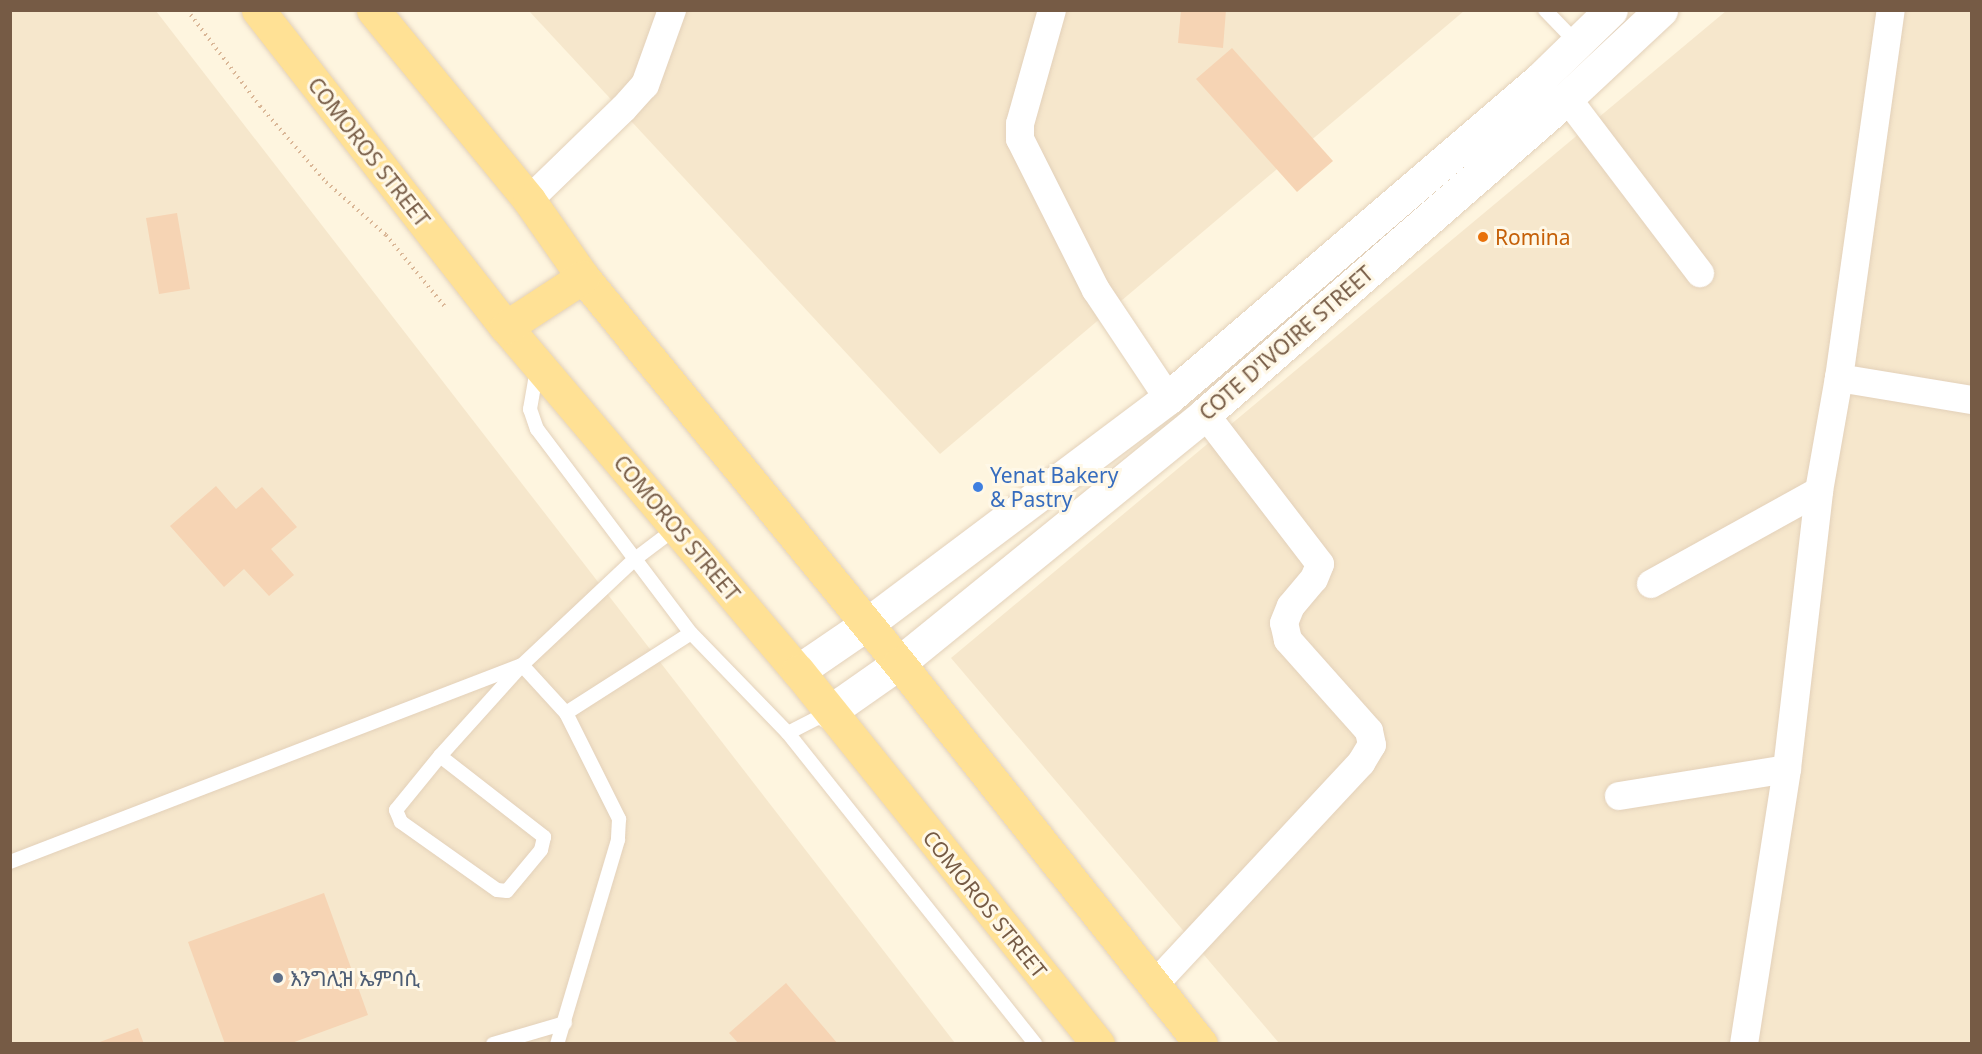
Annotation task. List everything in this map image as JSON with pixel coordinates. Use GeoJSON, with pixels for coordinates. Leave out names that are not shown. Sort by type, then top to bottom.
{"type":"FeatureCollection","features":[{"type":"Feature","properties":{"kind":"main road","name":"COMOROS STREET"},"geometry":{"type":"LineString","coordinates":[[258,10],[506,327],[798,671],[1098,1044]]}},
{"type":"Feature","properties":{"kind":"main road"},"geometry":{"type":"LineString","coordinates":[[372,10],[529,200],[583,277],[899,663],[1201,1044]]}},
{"type":"Feature","properties":{"kind":"main road","name":"COTE D'IVOIRE STREET"},"geometry":{"type":"LineString","coordinates":[[798,671],[867,624],[1168,398],[1542,77],[1611,10]]}},
{"type":"Feature","properties":{"kind":"main road","name":"COTE D'IVOIRE STREET"},"geometry":{"type":"LineString","coordinates":[[829,712],[899,663],[1205,414],[1568,98],[1661,10]]}},
{"type":"Feature","properties":{"kind":"main road"},"geometry":{"type":"LineString","coordinates":[[506,327],[583,277]]}},
{"type":"Feature","properties":{"kind":"street"},"geometry":{"type":"LineString","coordinates":[[529,200],[645,85],[672,10]]}},
{"type":"Feature","properties":{"kind":"street"},"geometry":{"type":"LineString","coordinates":[[1052,10],[1020,124],[1020,139],[1096,290],[1168,398]]}},
{"type":"Feature","properties":{"kind":"street"},"geometry":{"type":"LineString","coordinates":[[1744,1044],[1787,769],[1819,491],[1839,378],[1891,10]]}},
{"type":"Feature","properties":{"kind":"street"},"geometry":{"type":"LineString","coordinates":[[1568,98],[1700,273]]}},
{"type":"Feature","properties":{"kind":"street"},"geometry":{"type":"LineString","coordinates":[[1839,378],[1971,400]]}},
{"type":"Feature","properties":{"kind":"street"},"geometry":{"type":"LineString","coordinates":[[1154,984],[1361,763],[1372,745],[1369,731],[1288,640],[1284,623],[1291,606],[1314,579],[1320,564],[1205,414]]}},
{"type":"Feature","properties":{"kind":"street"},"geometry":{"type":"LineString","coordinates":[[1651,584],[1819,491]]}},
{"type":"Feature","properties":{"kind":"street"},"geometry":{"type":"LineString","coordinates":[[1619,796],[1787,769]]}},
{"type":"Feature","properties":{"kind":"lane"},"geometry":{"type":"LineString","coordinates":[[1545,10],[1577,43]]}},
{"type":"Feature","properties":{"kind":"lane"},"geometry":{"type":"LineString","coordinates":[[538,364],[530,409],[537,429],[691,633],[788,734],[1035,1044]]}},
{"type":"Feature","properties":{"kind":"lane"},"geometry":{"type":"LineString","coordinates":[[440,756],[544,837],[541,850],[507,891],[497,890],[397,817],[396,810],[440,756],[522,665],[635,559],[676,528]]}},
{"type":"Feature","properties":{"kind":"lane"},"geometry":{"type":"LineString","coordinates":[[566,713],[691,633]]}},
{"type":"Feature","properties":{"kind":"lane"},"geometry":{"type":"LineString","coordinates":[[522,665],[566,713],[619,819],[618,840],[557,1044]]}},
{"type":"Feature","properties":{"kind":"lane"},"geometry":{"type":"LineString","coordinates":[[10,862],[522,665]]}},
{"type":"Feature","properties":{"kind":"lane"},"geometry":{"type":"LineString","coordinates":[[788,734],[829,712]]}},
{"type":"Feature","properties":{"kind":"lane"},"geometry":{"type":"LineString","coordinates":[[493,1044],[565,1023]]}},
{"type":"Feature","properties":{"kind":"shaded area"},"geometry":{"type":"Polygon","coordinates":[[[10,11],[156,11],[955,1043],[11,1043],[10,11]]]}},
{"type":"Feature","properties":{"kind":"shaded area"},"geometry":{"type":"Polygon","coordinates":[[[529,11],[1464,11],[940,454],[529,11]]]}},
{"type":"Feature","properties":{"kind":"shaded area"},"geometry":{"type":"Polygon","coordinates":[[[1726,11],[1971,11],[1971,1043],[1279,1043],[951,658],[1726,11]]]}},
{"type":"Feature","properties":{"kind":"building"},"geometry":{"type":"Polygon","coordinates":[[[1181,10],[1226,10],[1223,48],[1178,43],[1181,10]]]}},
{"type":"Feature","properties":{"kind":"building"},"geometry":{"type":"Polygon","coordinates":[[[1232,48],[1333,161],[1297,192],[1196,79],[1232,48]]]}},
{"type":"Feature","properties":{"kind":"building"},"geometry":{"type":"Polygon","coordinates":[[[177,213],[190,289],[159,294],[146,218],[177,213]]]}},
{"type":"Feature","properties":{"kind":"building"},"geometry":{"type":"Polygon","coordinates":[[[216,486],[236,509],[262,487],[297,527],[271,549],[294,575],[269,596],[244,569],[224,587],[170,526],[216,486]]]}},
{"type":"Feature","properties":{"kind":"building","name":"እንግሊዝ ኤምባሲ"},"geometry":{"type":"Polygon","coordinates":[[[324,893],[368,1015],[289,1044],[225,1044],[188,942],[324,893]]]}},
{"type":"Feature","properties":{"kind":"building"},"geometry":{"type":"Polygon","coordinates":[[[786,983],[838,1044],[739,1044],[729,1033],[786,983]]]}},
{"type":"Feature","properties":{"kind":"building"},"geometry":{"type":"Polygon","coordinates":[[[138,1028],[144,1044],[97,1044],[97,1043],[138,1028]]]}},
{"type":"Feature","properties":{"kind":"place","name":"Romina"},"geometry":{"type":"Point","coordinates":[1483,237]}},
{"type":"Feature","properties":{"kind":"place","name":"Yenat Bakery & Pastry"},"geometry":{"type":"Point","coordinates":[978,487]}},
{"type":"Feature","properties":{"kind":"place","name":"እንግሊዝ ኤምባሲ"},"geometry":{"type":"Point","coordinates":[278,978]}}]}
